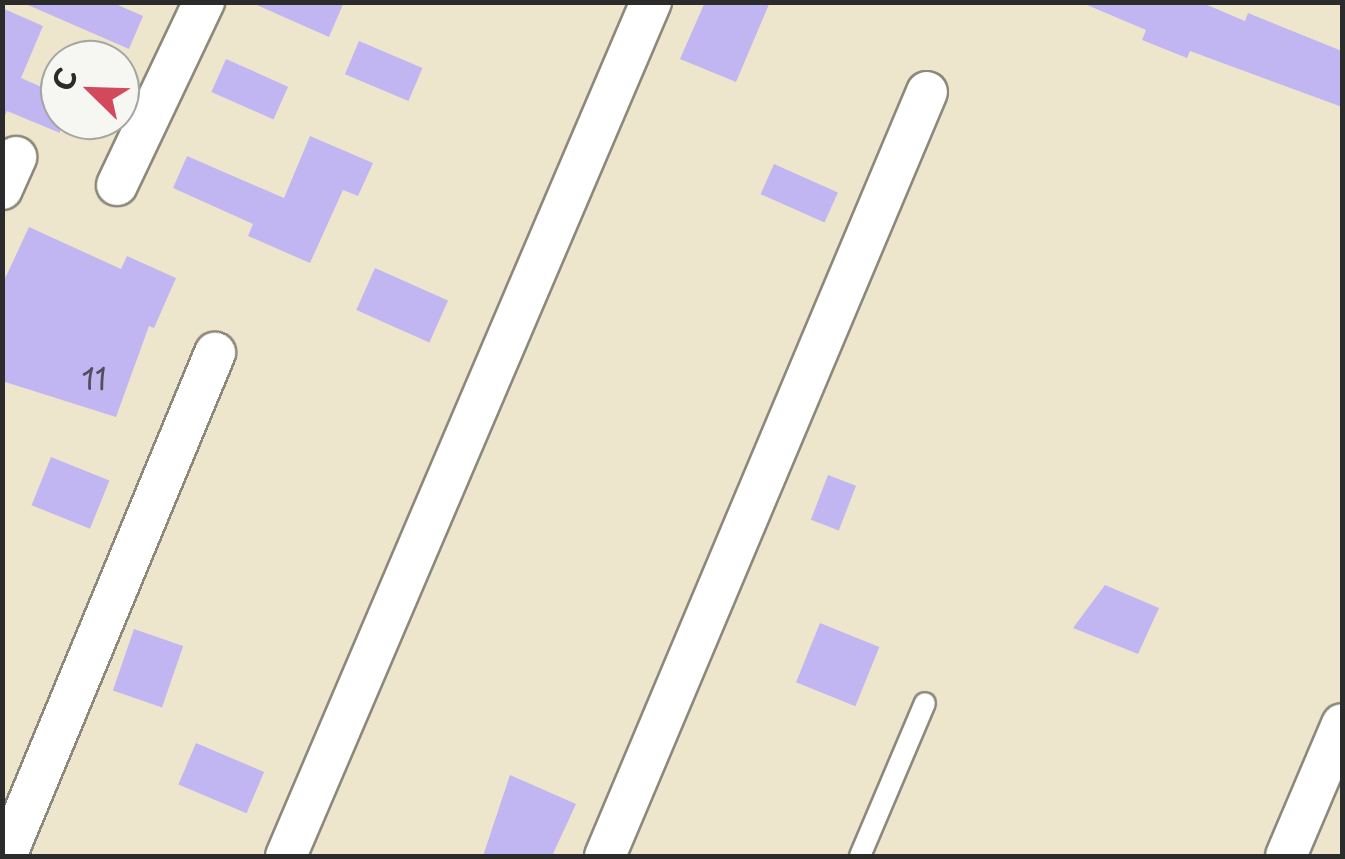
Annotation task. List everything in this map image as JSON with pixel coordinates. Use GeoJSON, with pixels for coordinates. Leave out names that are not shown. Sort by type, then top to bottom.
{"type":"FeatureCollection","features":[{"type":"Feature","properties":{"kind":"street"},"geometry":{"type":"LineString","coordinates":[[117,186],[204,2]]}},
{"type":"Feature","properties":{"kind":"street"},"geometry":{"type":"LineString","coordinates":[[286,856],[651,2]]}},
{"type":"Feature","properties":{"kind":"street"},"geometry":{"type":"LineString","coordinates":[[605,856],[928,92]]}},
{"type":"Feature","properties":{"kind":"street"},"geometry":{"type":"LineString","coordinates":[[6,856],[215,353]]}},
{"type":"Feature","properties":{"kind":"street"},"geometry":{"type":"LineString","coordinates":[[1286,856],[1342,724]]}},
{"type":"Feature","properties":{"kind":"lane"},"geometry":{"type":"LineString","coordinates":[[860,856],[925,703]]}},
{"type":"Feature","properties":{"kind":"building"},"geometry":{"type":"Polygon","coordinates":[[[21,2],[111,2],[143,16],[133,40],[108,40],[21,2]]]}},
{"type":"Feature","properties":{"kind":"building"},"geometry":{"type":"Polygon","coordinates":[[[250,2],[344,2],[329,37],[250,2]]]}},
{"type":"Feature","properties":{"kind":"building"},"geometry":{"type":"Polygon","coordinates":[[[705,2],[770,2],[736,82],[680,59],[705,2]]]}},
{"type":"Feature","properties":{"kind":"building"},"geometry":{"type":"Polygon","coordinates":[[[1080,2],[1200,2],[1245,21],[1248,13],[1342,51],[1342,107],[1190,51],[1187,58],[1142,40],[1146,30],[1080,2]]]}},
{"type":"Feature","properties":{"kind":"building"},"geometry":{"type":"Polygon","coordinates":[[[2,8],[43,26],[21,78],[40,86],[40,125],[7,111],[2,122],[2,8]]]}},
{"type":"Feature","properties":{"kind":"building"},"geometry":{"type":"Polygon","coordinates":[[[359,41],[423,68],[408,101],[345,74],[359,41]]]}},
{"type":"Feature","properties":{"kind":"building"},"geometry":{"type":"Polygon","coordinates":[[[226,59],[288,87],[273,120],[211,92],[226,59]]]}},
{"type":"Feature","properties":{"kind":"building"},"geometry":{"type":"Polygon","coordinates":[[[310,136],[373,163],[358,196],[343,190],[310,263],[248,236],[253,224],[173,188],[187,156],[284,198],[310,136]]]}},
{"type":"Feature","properties":{"kind":"building"},"geometry":{"type":"Polygon","coordinates":[[[774,164],[838,192],[825,223],[761,194],[774,164]]]}},
{"type":"Feature","properties":{"kind":"building"},"geometry":{"type":"Polygon","coordinates":[[[29,227],[121,269],[127,256],[176,278],[154,328],[149,326],[116,417],[2,381],[2,285],[29,227]]]}},
{"type":"Feature","properties":{"kind":"building"},"geometry":{"type":"Polygon","coordinates":[[[375,268],[448,301],[429,343],[356,310],[375,268]]]}},
{"type":"Feature","properties":{"kind":"building"},"geometry":{"type":"Polygon","coordinates":[[[51,457],[109,481],[90,529],[32,505],[51,457]]]}},
{"type":"Feature","properties":{"kind":"building"},"geometry":{"type":"Polygon","coordinates":[[[828,475],[856,486],[839,531],[811,520],[828,475]]]}},
{"type":"Feature","properties":{"kind":"building"},"geometry":{"type":"Polygon","coordinates":[[[1105,585],[1159,608],[1138,654],[1073,628],[1105,585]]]}},
{"type":"Feature","properties":{"kind":"building"},"geometry":{"type":"Polygon","coordinates":[[[820,623],[879,647],[855,706],[796,682],[820,623]]]}},
{"type":"Feature","properties":{"kind":"building"},"geometry":{"type":"Polygon","coordinates":[[[134,629],[183,646],[162,707],[113,690],[134,629]]]}},
{"type":"Feature","properties":{"kind":"building"},"geometry":{"type":"Polygon","coordinates":[[[196,743],[264,772],[247,813],[178,784],[196,743]]]}},
{"type":"Feature","properties":{"kind":"building"},"geometry":{"type":"Polygon","coordinates":[[[510,775],[576,804],[552,856],[483,856],[510,775]]]}}]}
